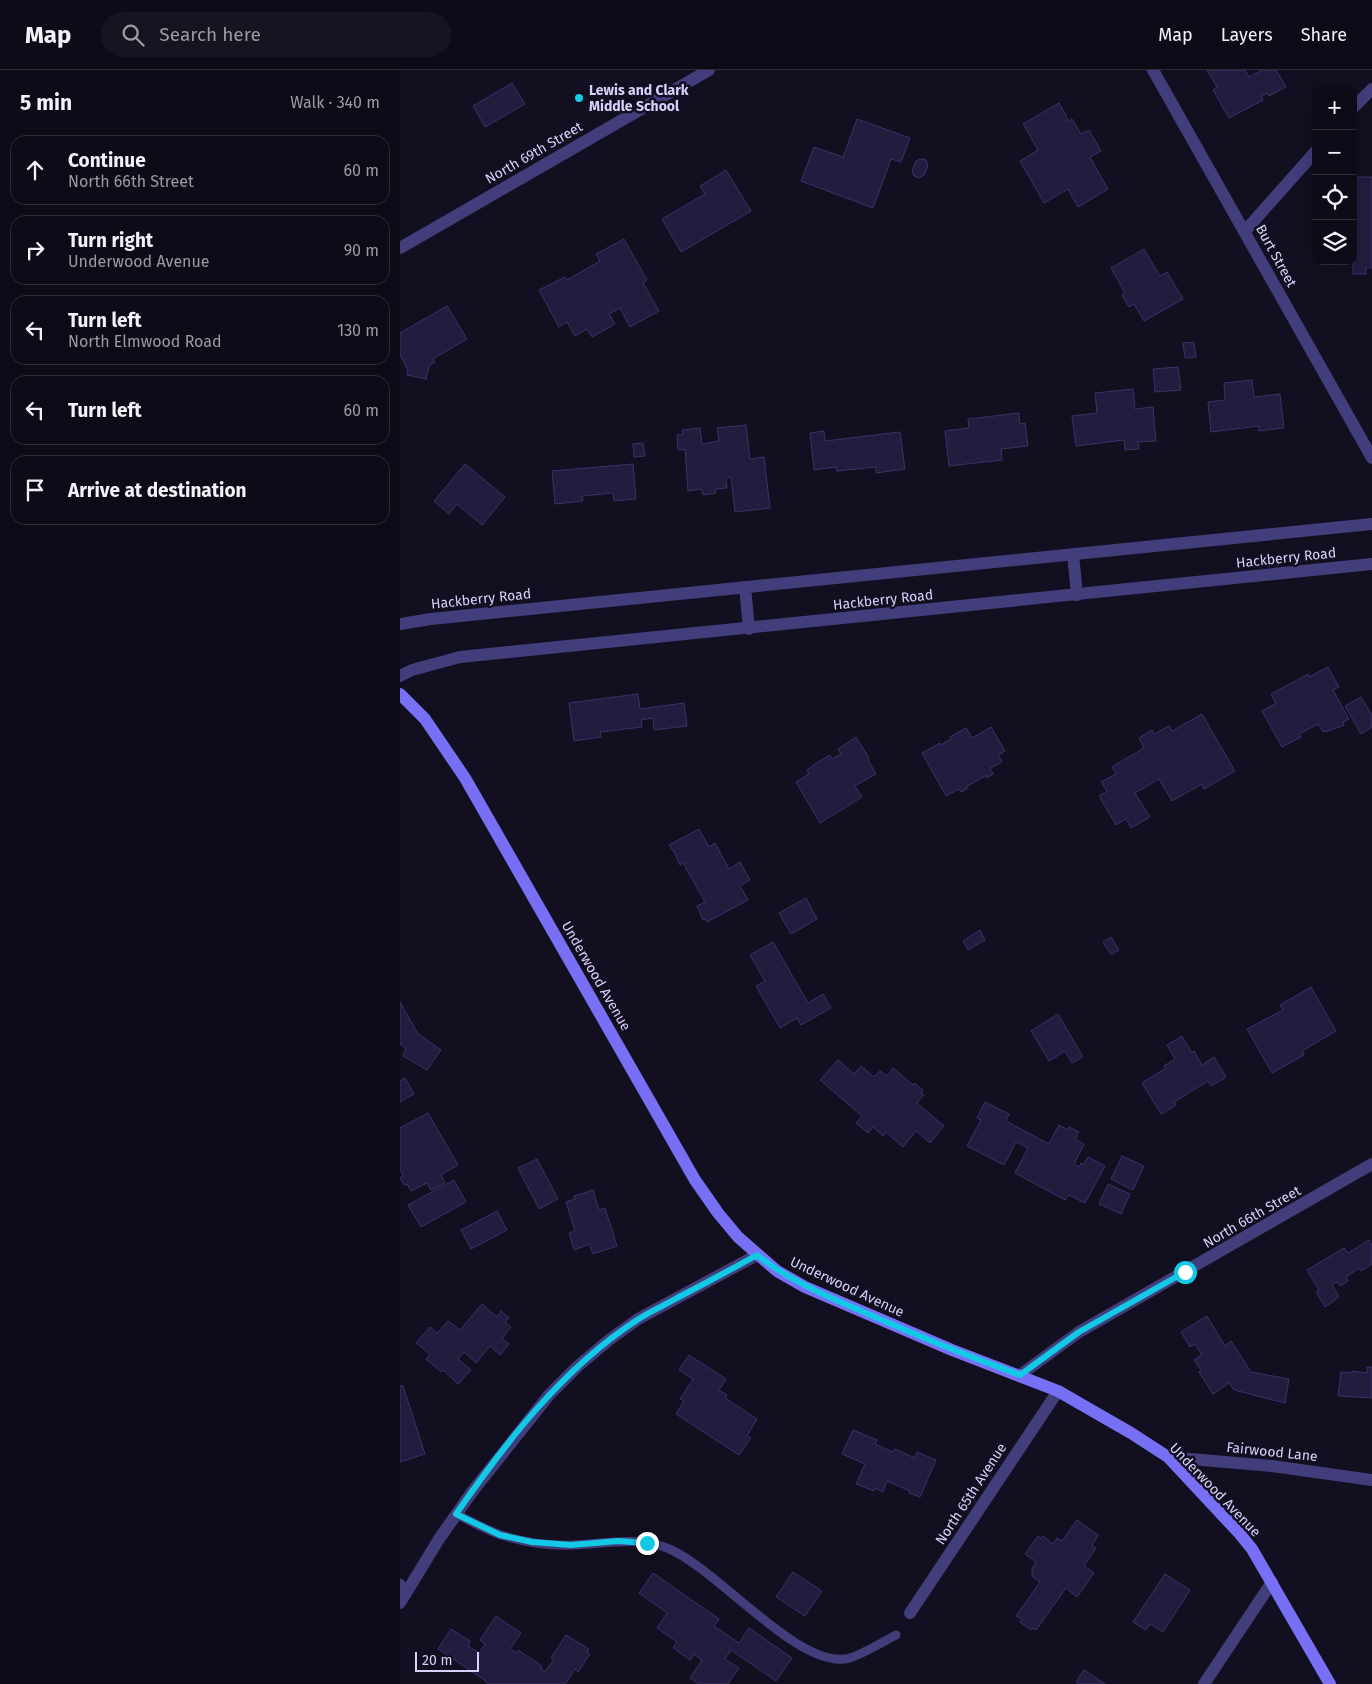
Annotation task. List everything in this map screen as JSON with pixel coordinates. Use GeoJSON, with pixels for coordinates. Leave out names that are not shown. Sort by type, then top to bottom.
{"type":"FeatureCollection","features":[{"type":"Feature","properties":{"kind":"main road","name":"Underwood Avenue"},"geometry":{"type":"LineString","coordinates":[[400,694],[425,719],[465,778],[695,1180],[718,1213],[738,1237],[776,1271],[805,1287],[952,1350],[1058,1391],[1131,1433],[1168,1457],[1239,1533],[1252,1550],[1330,1684]]}},
{"type":"Feature","properties":{"kind":"street","name":"North 69th Street"},"geometry":{"type":"LineString","coordinates":[[400,248],[709,70]]}},
{"type":"Feature","properties":{"kind":"street","name":"Burt Street"},"geometry":{"type":"LineString","coordinates":[[1153,70],[1372,458]]}},
{"type":"Feature","properties":{"kind":"street"},"geometry":{"type":"LineString","coordinates":[[1357,104],[1372,89]]}},
{"type":"Feature","properties":{"kind":"street"},"geometry":{"type":"LineString","coordinates":[[1245,232],[1312,156]]}},
{"type":"Feature","properties":{"kind":"street","name":"Hackberry Road"},"geometry":{"type":"LineString","coordinates":[[400,624],[431,619],[1372,524]]}},
{"type":"Feature","properties":{"kind":"street"},"geometry":{"type":"LineString","coordinates":[[1073,554],[1078,595]]}},
{"type":"Feature","properties":{"kind":"street","name":"Hackberry Road"},"geometry":{"type":"LineString","coordinates":[[400,676],[412,670],[460,657],[1372,564]]}},
{"type":"Feature","properties":{"kind":"street"},"geometry":{"type":"LineString","coordinates":[[744,587],[749,629]]}},
{"type":"Feature","properties":{"kind":"street","name":"North 66th Street"},"geometry":{"type":"LineString","coordinates":[[1020,1375],[1079,1332],[1372,1164]]}},
{"type":"Feature","properties":{"kind":"street"},"geometry":{"type":"LineString","coordinates":[[400,1603],[403,1587],[456,1514],[520,1430],[549,1395],[578,1366],[638,1319],[757,1255]]}},
{"type":"Feature","properties":{"kind":"street","name":"North 65th Avenue"},"geometry":{"type":"LineString","coordinates":[[910,1613],[1058,1391]]}},
{"type":"Feature","properties":{"kind":"street","name":"Fairwood Lane"},"geometry":{"type":"LineString","coordinates":[[1168,1457],[1272,1466],[1372,1480]]}},
{"type":"Feature","properties":{"kind":"street"},"geometry":{"type":"LineString","coordinates":[[1204,1684],[1272,1582]]}},
{"type":"Feature","properties":{"kind":"lane"},"geometry":{"type":"LineString","coordinates":[[456,1514],[500,1535],[532,1542],[571,1545],[618,1541],[647,1543],[667,1548],[689,1560],[799,1646],[829,1659],[846,1659],[896,1635]]}},
{"type":"Feature","properties":{"kind":"building"},"geometry":{"type":"Polygon","coordinates":[[[1207,70],[1245,70],[1249,77],[1262,70],[1276,70],[1286,87],[1269,96],[1267,93],[1261,96],[1263,100],[1229,118],[1213,90],[1217,87],[1207,70]]]}},
{"type":"Feature","properties":{"kind":"building"},"geometry":{"type":"Polygon","coordinates":[[[512,83],[525,104],[485,127],[473,106],[512,83]]]}},
{"type":"Feature","properties":{"kind":"building"},"geometry":{"type":"Polygon","coordinates":[[[1059,103],[1069,121],[1072,119],[1081,134],[1089,130],[1101,151],[1090,157],[1108,189],[1078,207],[1068,189],[1044,203],[1020,161],[1038,150],[1023,124],[1059,103]]]}},
{"type":"Feature","properties":{"kind":"building"},"geometry":{"type":"Polygon","coordinates":[[[857,119],[910,138],[901,162],[891,159],[873,208],[801,181],[814,147],[843,157],[857,119]]]}},
{"type":"Feature","properties":{"kind":"building"},"geometry":{"type":"Polygon","coordinates":[[[926,160],[928,166],[924,175],[919,178],[914,176],[912,171],[916,161],[926,160]]]}},
{"type":"Feature","properties":{"kind":"building"},"geometry":{"type":"Polygon","coordinates":[[[726,170],[751,211],[681,252],[662,219],[705,194],[700,186],[726,170]]]}},
{"type":"Feature","properties":{"kind":"building"},"geometry":{"type":"Polygon","coordinates":[[[1357,177],[1372,177],[1372,268],[1366,268],[1366,274],[1353,274],[1353,265],[1357,265],[1357,177]]]}},
{"type":"Feature","properties":{"kind":"building"},"geometry":{"type":"Polygon","coordinates":[[[624,239],[647,280],[643,283],[659,311],[630,327],[620,308],[609,314],[615,324],[592,337],[587,329],[575,336],[567,322],[559,327],[539,290],[565,277],[567,280],[600,261],[596,254],[624,239]]]}},
{"type":"Feature","properties":{"kind":"building"},"geometry":{"type":"Polygon","coordinates":[[[1144,249],[1160,276],[1167,272],[1183,299],[1144,321],[1134,304],[1129,307],[1122,295],[1125,293],[1111,268],[1144,249]]]}},
{"type":"Feature","properties":{"kind":"building"},"geometry":{"type":"Polygon","coordinates":[[[447,306],[467,339],[433,359],[435,362],[429,366],[426,379],[407,375],[408,370],[400,355],[400,333],[447,306]]]}},
{"type":"Feature","properties":{"kind":"building"},"geometry":{"type":"Polygon","coordinates":[[[1194,342],[1196,357],[1185,358],[1183,343],[1194,342]]]}},
{"type":"Feature","properties":{"kind":"building"},"geometry":{"type":"Polygon","coordinates":[[[1178,367],[1181,390],[1155,392],[1153,369],[1178,367]]]}},
{"type":"Feature","properties":{"kind":"building"},"geometry":{"type":"Polygon","coordinates":[[[1252,380],[1254,397],[1280,394],[1284,428],[1259,431],[1259,426],[1211,432],[1208,402],[1225,400],[1224,383],[1252,380]]]}},
{"type":"Feature","properties":{"kind":"building"},"geometry":{"type":"Polygon","coordinates":[[[1133,389],[1135,409],[1153,407],[1156,441],[1138,442],[1139,449],[1125,450],[1124,440],[1076,446],[1072,416],[1097,413],[1095,393],[1133,389]]]}},
{"type":"Feature","properties":{"kind":"building"},"geometry":{"type":"Polygon","coordinates":[[[1019,413],[1020,424],[1025,423],[1028,446],[1001,449],[1002,460],[949,466],[945,431],[969,428],[968,419],[1019,413]]]}},
{"type":"Feature","properties":{"kind":"building"},"geometry":{"type":"Polygon","coordinates":[[[746,425],[750,459],[764,457],[770,508],[735,512],[731,477],[726,478],[727,488],[715,489],[716,493],[703,495],[702,489],[688,491],[685,449],[678,450],[677,435],[683,434],[682,430],[700,428],[702,444],[719,441],[717,428],[746,425]]]}},
{"type":"Feature","properties":{"kind":"building"},"geometry":{"type":"Polygon","coordinates":[[[824,431],[825,441],[900,432],[905,469],[876,473],[876,467],[837,471],[836,467],[814,470],[810,433],[824,431]]]}},
{"type":"Feature","properties":{"kind":"building"},"geometry":{"type":"Polygon","coordinates":[[[643,443],[645,456],[634,457],[633,444],[643,443]]]}},
{"type":"Feature","properties":{"kind":"building"},"geometry":{"type":"Polygon","coordinates":[[[465,464],[505,497],[482,525],[457,504],[449,514],[434,501],[465,464]]]}},
{"type":"Feature","properties":{"kind":"building"},"geometry":{"type":"Polygon","coordinates":[[[633,464],[636,499],[614,501],[613,493],[582,496],[583,501],[555,504],[552,471],[633,464]]]}},
{"type":"Feature","properties":{"kind":"building"},"geometry":{"type":"Polygon","coordinates":[[[1328,667],[1339,687],[1333,690],[1349,719],[1343,722],[1344,725],[1326,732],[1325,730],[1323,732],[1318,724],[1299,734],[1301,737],[1282,747],[1262,711],[1276,703],[1271,694],[1308,674],[1309,677],[1328,667]]]}},
{"type":"Feature","properties":{"kind":"building"},"geometry":{"type":"Polygon","coordinates":[[[638,694],[640,709],[684,703],[687,726],[654,730],[653,718],[641,720],[642,727],[600,732],[601,737],[574,741],[569,703],[638,694]]]}},
{"type":"Feature","properties":{"kind":"building"},"geometry":{"type":"Polygon","coordinates":[[[1361,697],[1372,715],[1372,727],[1361,734],[1345,706],[1361,697]]]}},
{"type":"Feature","properties":{"kind":"building"},"geometry":{"type":"Polygon","coordinates":[[[1202,714],[1235,771],[1204,789],[1202,784],[1172,801],[1159,779],[1135,793],[1150,817],[1131,828],[1126,819],[1116,825],[1099,796],[1107,791],[1101,782],[1116,774],[1112,767],[1144,748],[1139,738],[1152,730],[1154,734],[1169,726],[1172,731],[1202,714]]]}},
{"type":"Feature","properties":{"kind":"building"},"geometry":{"type":"Polygon","coordinates":[[[991,727],[1005,751],[998,755],[1002,762],[990,768],[993,774],[987,778],[987,775],[966,787],[967,789],[961,792],[959,789],[946,796],[922,753],[940,743],[941,745],[951,739],[950,737],[966,728],[972,738],[991,727]]]}},
{"type":"Feature","properties":{"kind":"building"},"geometry":{"type":"Polygon","coordinates":[[[856,737],[876,774],[855,786],[862,797],[820,823],[796,782],[809,774],[807,770],[818,762],[830,755],[832,759],[841,754],[838,749],[856,737]]]}},
{"type":"Feature","properties":{"kind":"building"},"geometry":{"type":"Polygon","coordinates":[[[699,829],[709,847],[715,843],[729,869],[740,862],[750,880],[740,886],[748,900],[707,922],[705,919],[703,920],[697,906],[705,902],[683,863],[680,865],[669,845],[699,829]]]}},
{"type":"Feature","properties":{"kind":"building"},"geometry":{"type":"Polygon","coordinates":[[[806,898],[817,919],[791,934],[779,913],[806,898]]]}},
{"type":"Feature","properties":{"kind":"building"},"geometry":{"type":"Polygon","coordinates":[[[980,930],[985,940],[968,950],[963,941],[980,930]]]}},
{"type":"Feature","properties":{"kind":"building"},"geometry":{"type":"Polygon","coordinates":[[[1111,937],[1119,950],[1111,955],[1103,942],[1111,937]]]}},
{"type":"Feature","properties":{"kind":"building"},"geometry":{"type":"Polygon","coordinates":[[[773,942],[808,1003],[823,994],[831,1008],[801,1025],[797,1018],[780,1028],[756,986],[765,981],[750,955],[773,942]]]}},
{"type":"Feature","properties":{"kind":"building"},"geometry":{"type":"Polygon","coordinates":[[[1311,987],[1336,1031],[1302,1051],[1304,1055],[1272,1073],[1247,1029],[1283,1010],[1280,1005],[1311,987]]]}},
{"type":"Feature","properties":{"kind":"building"},"geometry":{"type":"Polygon","coordinates":[[[400,1002],[418,1034],[441,1050],[427,1070],[403,1056],[406,1050],[402,1044],[400,1045],[400,1002]]]}},
{"type":"Feature","properties":{"kind":"building"},"geometry":{"type":"Polygon","coordinates":[[[1058,1014],[1083,1057],[1072,1063],[1065,1051],[1049,1061],[1031,1031],[1058,1014]]]}},
{"type":"Feature","properties":{"kind":"building"},"geometry":{"type":"Polygon","coordinates":[[[1182,1036],[1202,1065],[1214,1057],[1226,1077],[1211,1086],[1208,1081],[1174,1102],[1176,1105],[1161,1114],[1142,1083],[1166,1068],[1164,1066],[1175,1059],[1167,1045],[1182,1036]]]}},
{"type":"Feature","properties":{"kind":"building"},"geometry":{"type":"Polygon","coordinates":[[[838,1060],[854,1074],[861,1066],[874,1077],[880,1071],[887,1076],[893,1068],[913,1085],[914,1083],[923,1090],[921,1093],[924,1095],[917,1103],[944,1126],[930,1143],[916,1131],[903,1147],[886,1132],[883,1136],[873,1127],[868,1133],[856,1123],[862,1116],[820,1080],[838,1060]]]}},
{"type":"Feature","properties":{"kind":"building"},"geometry":{"type":"Polygon","coordinates":[[[405,1078],[414,1094],[400,1102],[400,1081],[405,1078]]]}},
{"type":"Feature","properties":{"kind":"building"},"geometry":{"type":"Polygon","coordinates":[[[985,1102],[1009,1114],[1006,1121],[1049,1144],[1059,1125],[1068,1130],[1069,1127],[1079,1132],[1075,1139],[1084,1144],[1074,1164],[1079,1167],[1081,1163],[1084,1164],[1088,1157],[1105,1166],[1085,1203],[1069,1195],[1065,1200],[1015,1173],[1028,1148],[1016,1142],[1004,1165],[967,1146],[981,1120],[977,1118],[985,1102]]]}},
{"type":"Feature","properties":{"kind":"building"},"geometry":{"type":"Polygon","coordinates":[[[428,1113],[458,1165],[441,1175],[445,1183],[431,1190],[427,1183],[411,1191],[400,1178],[403,1175],[400,1170],[400,1128],[428,1113]]]}},
{"type":"Feature","properties":{"kind":"building"},"geometry":{"type":"Polygon","coordinates":[[[1122,1156],[1144,1166],[1133,1190],[1111,1179],[1122,1156]]]}},
{"type":"Feature","properties":{"kind":"building"},"geometry":{"type":"Polygon","coordinates":[[[537,1159],[558,1199],[539,1209],[518,1168],[537,1159]]]}},
{"type":"Feature","properties":{"kind":"building"},"geometry":{"type":"Polygon","coordinates":[[[454,1180],[466,1202],[421,1227],[408,1205],[454,1180]]]}},
{"type":"Feature","properties":{"kind":"building"},"geometry":{"type":"Polygon","coordinates":[[[1108,1184],[1130,1194],[1121,1214],[1099,1204],[1108,1184]]]}},
{"type":"Feature","properties":{"kind":"building"},"geometry":{"type":"Polygon","coordinates":[[[593,1190],[599,1210],[605,1208],[617,1246],[593,1254],[590,1244],[574,1250],[569,1233],[575,1231],[566,1202],[575,1199],[574,1196],[593,1190]]]}},
{"type":"Feature","properties":{"kind":"building"},"geometry":{"type":"Polygon","coordinates":[[[497,1211],[507,1230],[471,1249],[461,1230],[497,1211]]]}},
{"type":"Feature","properties":{"kind":"building"},"geometry":{"type":"Polygon","coordinates":[[[1369,1240],[1372,1245],[1372,1264],[1361,1271],[1359,1268],[1346,1277],[1348,1281],[1340,1286],[1337,1282],[1332,1285],[1339,1297],[1325,1307],[1316,1292],[1319,1290],[1307,1270],[1344,1248],[1348,1253],[1369,1240]]]}},
{"type":"Feature","properties":{"kind":"building"},"geometry":{"type":"Polygon","coordinates":[[[482,1304],[497,1317],[501,1311],[509,1318],[505,1322],[511,1327],[502,1338],[509,1344],[500,1355],[490,1346],[476,1363],[464,1352],[458,1359],[471,1370],[458,1384],[443,1370],[441,1372],[426,1359],[430,1354],[416,1343],[430,1327],[437,1333],[448,1321],[460,1330],[482,1304]]]}},
{"type":"Feature","properties":{"kind":"building"},"geometry":{"type":"Polygon","coordinates":[[[1207,1316],[1225,1346],[1231,1341],[1251,1372],[1289,1379],[1285,1403],[1234,1390],[1229,1383],[1213,1394],[1194,1360],[1202,1355],[1195,1344],[1190,1347],[1181,1332],[1207,1316]]]}},
{"type":"Feature","properties":{"kind":"building"},"geometry":{"type":"Polygon","coordinates":[[[689,1355],[726,1379],[719,1390],[727,1395],[725,1398],[757,1419],[747,1436],[751,1438],[739,1455],[676,1414],[684,1401],[680,1399],[693,1379],[679,1370],[689,1355]]]}},
{"type":"Feature","properties":{"kind":"building"},"geometry":{"type":"Polygon","coordinates":[[[1367,1367],[1372,1367],[1372,1398],[1338,1396],[1341,1372],[1367,1373],[1367,1367]]]}},
{"type":"Feature","properties":{"kind":"building"},"geometry":{"type":"Polygon","coordinates":[[[400,1386],[403,1386],[425,1454],[400,1462],[400,1386]]]}},
{"type":"Feature","properties":{"kind":"building"},"geometry":{"type":"Polygon","coordinates":[[[853,1430],[877,1440],[875,1444],[893,1452],[895,1449],[915,1458],[917,1452],[936,1460],[920,1497],[887,1481],[883,1492],[875,1488],[874,1491],[856,1484],[865,1464],[842,1454],[853,1430]]]}},
{"type":"Feature","properties":{"kind":"building"},"geometry":{"type":"Polygon","coordinates":[[[1077,1520],[1098,1535],[1092,1546],[1096,1548],[1084,1566],[1094,1573],[1077,1597],[1066,1588],[1036,1630],[1033,1628],[1031,1630],[1020,1622],[1022,1619],[1016,1616],[1040,1582],[1032,1576],[1032,1569],[1036,1562],[1025,1554],[1038,1536],[1041,1538],[1043,1536],[1053,1544],[1057,1538],[1062,1541],[1077,1520]]]}},
{"type":"Feature","properties":{"kind":"building"},"geometry":{"type":"Polygon","coordinates":[[[793,1572],[822,1591],[805,1616],[776,1597],[793,1572]]]}},
{"type":"Feature","properties":{"kind":"building"},"geometry":{"type":"Polygon","coordinates":[[[653,1573],[719,1619],[714,1626],[739,1643],[749,1628],[792,1658],[776,1681],[731,1650],[725,1659],[739,1668],[728,1684],[698,1684],[690,1678],[702,1660],[694,1654],[690,1660],[673,1648],[677,1642],[657,1628],[667,1613],[639,1593],[653,1573]]]}},
{"type":"Feature","properties":{"kind":"building"},"geometry":{"type":"Polygon","coordinates":[[[1165,1574],[1190,1590],[1163,1632],[1150,1624],[1146,1630],[1133,1622],[1165,1574]]]}},
{"type":"Feature","properties":{"kind":"building"},"geometry":{"type":"Polygon","coordinates":[[[496,1616],[521,1633],[510,1649],[516,1653],[518,1650],[542,1666],[541,1669],[545,1672],[554,1659],[551,1658],[566,1635],[589,1649],[587,1652],[590,1654],[578,1672],[575,1669],[565,1684],[488,1684],[438,1649],[451,1629],[470,1641],[468,1646],[479,1653],[485,1644],[480,1640],[496,1616]]]}},
{"type":"Feature","properties":{"kind":"building"},"geometry":{"type":"Polygon","coordinates":[[[1084,1670],[1105,1684],[1078,1684],[1076,1682],[1084,1670]]]}},
{"type":"Feature","properties":{"kind":"place","name":"Lewis and Clark Middle School"},"geometry":{"type":"Point","coordinates":[579,98]}},
{"type":"Feature","properties":{"kind":"route"},"geometry":{"type":"LineString","coordinates":[[647,1543],[618,1541],[571,1545],[532,1542],[500,1535],[456,1514],[520,1430],[549,1395],[578,1366],[638,1319],[757,1255],[776,1271],[805,1287],[952,1350],[1020,1375],[1079,1332],[1185,1272]]}}]}
